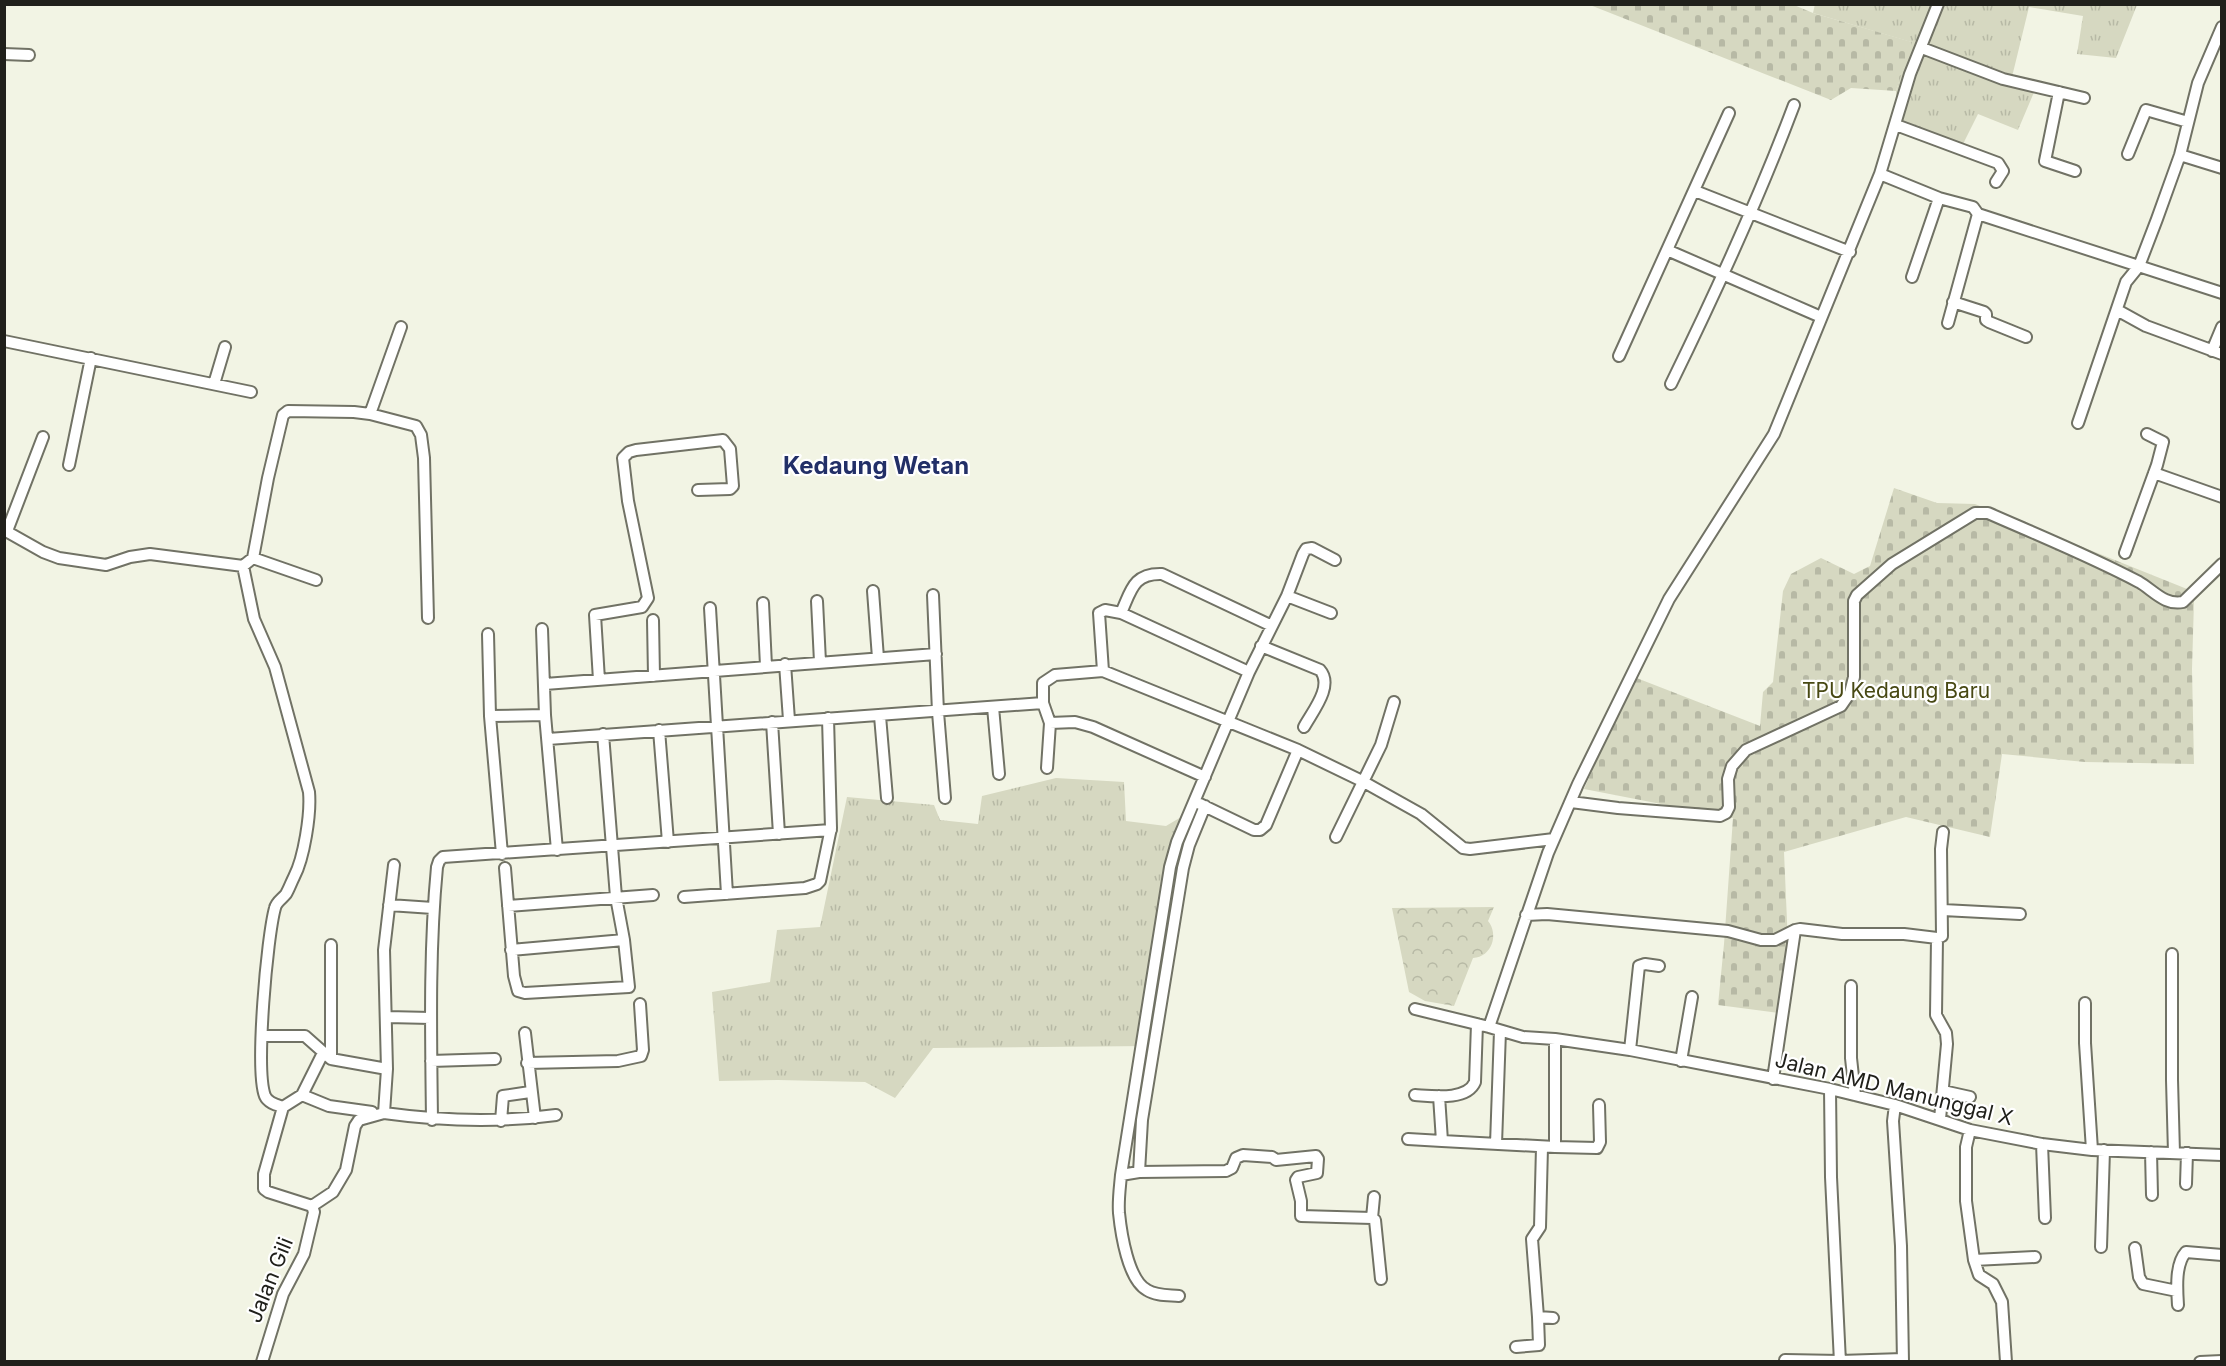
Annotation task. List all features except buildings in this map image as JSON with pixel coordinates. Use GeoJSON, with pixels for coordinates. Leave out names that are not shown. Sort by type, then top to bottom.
{"type":"FeatureCollection","features":[{"type":"Feature","properties":{"kind":"street"},"geometry":{"type":"LineString","coordinates":[[1489,1028],[1526,915],[1554,839],[1571,802],[1669,599],[1771,438],[1850,252],[1880,174],[1910,74],[1938,4]]}},
{"type":"Feature","properties":{"kind":"street"},"geometry":{"type":"LineString","coordinates":[[2078,423],[2126,282],[2139,266],[2180,154],[2198,83],[2216,36],[2222,27]]}},
{"type":"Feature","properties":{"kind":"street"},"geometry":{"type":"LineString","coordinates":[[1922,48],[2003,79],[2084,98]]}},
{"type":"Feature","properties":{"kind":"street"},"geometry":{"type":"LineString","coordinates":[[4,54],[29,55]]}},
{"type":"Feature","properties":{"kind":"street"},"geometry":{"type":"LineString","coordinates":[[2059,92],[2045,161],[2075,171]]}},
{"type":"Feature","properties":{"kind":"street"},"geometry":{"type":"LineString","coordinates":[[1671,384],[1725,275],[1794,105]]}},
{"type":"Feature","properties":{"kind":"street"},"geometry":{"type":"LineString","coordinates":[[2128,154],[2146,110],[2188,122]]}},
{"type":"Feature","properties":{"kind":"street"},"geometry":{"type":"LineString","coordinates":[[1619,356],[1729,113]]}},
{"type":"Feature","properties":{"kind":"street"},"geometry":{"type":"LineString","coordinates":[[1896,125],[1998,163],[2003,171],[1996,182]]}},
{"type":"Feature","properties":{"kind":"street"},"geometry":{"type":"LineString","coordinates":[[2180,154],[2222,168]]}},
{"type":"Feature","properties":{"kind":"street"},"geometry":{"type":"LineString","coordinates":[[1880,174],[1939,198],[1973,207],[1978,213],[2222,293]]}},
{"type":"Feature","properties":{"kind":"street"},"geometry":{"type":"LineString","coordinates":[[1695,191],[1850,252]]}},
{"type":"Feature","properties":{"kind":"street"},"geometry":{"type":"LineString","coordinates":[[1911,277],[1939,198]]}},
{"type":"Feature","properties":{"kind":"street"},"geometry":{"type":"LineString","coordinates":[[1948,323],[1978,213]]}},
{"type":"Feature","properties":{"kind":"street"},"geometry":{"type":"LineString","coordinates":[[1667,250],[1821,316]]}},
{"type":"Feature","properties":{"kind":"street"},"geometry":{"type":"LineString","coordinates":[[1953,302],[1984,312],[1986,320],[2026,337]]}},
{"type":"Feature","properties":{"kind":"street"},"geometry":{"type":"LineString","coordinates":[[2117,310],[2146,326],[2217,353],[2222,327]]}},
{"type":"Feature","properties":{"kind":"street"},"geometry":{"type":"LineString","coordinates":[[370,414],[401,327]]}},
{"type":"Feature","properties":{"kind":"street"},"geometry":{"type":"LineString","coordinates":[[4,341],[250,392]]}},
{"type":"Feature","properties":{"kind":"street"},"geometry":{"type":"LineString","coordinates":[[214,384],[225,347]]}},
{"type":"Feature","properties":{"kind":"street"},"geometry":{"type":"LineString","coordinates":[[69,465],[91,358]]}},
{"type":"Feature","properties":{"kind":"street"},"geometry":{"type":"LineString","coordinates":[[44,437],[6,531],[51,555],[106,565],[130,557],[150,554],[243,566],[253,558],[283,415],[288,411],[370,414],[416,426],[421,435],[425,479],[428,618]]}},
{"type":"Feature","properties":{"kind":"street"},"geometry":{"type":"LineString","coordinates":[[2125,553],[2163,442],[2147,434]]}},
{"type":"Feature","properties":{"kind":"street"},"geometry":{"type":"LineString","coordinates":[[599,680],[595,615],[642,607],[648,598],[628,501],[623,458],[629,452],[636,450],[723,440],[730,449],[733,486],[730,489],[698,490]]}},
{"type":"Feature","properties":{"kind":"street"},"geometry":{"type":"LineString","coordinates":[[2154,473],[2222,497]]}},
{"type":"Feature","properties":{"kind":"street"},"geometry":{"type":"LineString","coordinates":[[1571,802],[1720,816],[1726,813],[1729,807],[1728,779],[1732,766],[1746,750],[1841,706],[1850,693],[1854,677],[1854,602],[1857,595],[1892,564],[1975,513],[1988,513],[2108,567],[2140,583],[2168,602],[2183,602],[2222,564]]}},
{"type":"Feature","properties":{"kind":"street"},"geometry":{"type":"LineString","coordinates":[[1139,1172],[1142,1120],[1183,868],[1205,777],[1249,672],[1287,596],[1302,554],[1306,549],[1312,548],[1335,560]]}},
{"type":"Feature","properties":{"kind":"street"},"geometry":{"type":"LineString","coordinates":[[253,558],[316,580]]}},
{"type":"Feature","properties":{"kind":"street"},"geometry":{"type":"LineString","coordinates":[[243,566],[254,619],[275,667],[309,792],[310,808],[296,873],[286,893],[275,904],[270,933],[262,1036],[265,1096],[268,1101],[283,1107]]}},
{"type":"Feature","properties":{"kind":"street"},"geometry":{"type":"LineString","coordinates":[[1121,613],[1134,584],[1140,578],[1152,573],[1162,574],[1272,626]]}},
{"type":"Feature","properties":{"kind":"street"},"geometry":{"type":"LineString","coordinates":[[873,591],[878,658]]}},
{"type":"Feature","properties":{"kind":"street"},"geometry":{"type":"LineString","coordinates":[[933,596],[938,712],[945,798]]}},
{"type":"Feature","properties":{"kind":"street"},"geometry":{"type":"LineString","coordinates":[[1287,596],[1331,613]]}},
{"type":"Feature","properties":{"kind":"street"},"geometry":{"type":"LineString","coordinates":[[817,602],[820,662]]}},
{"type":"Feature","properties":{"kind":"street"},"geometry":{"type":"LineString","coordinates":[[763,603],[766,666]]}},
{"type":"Feature","properties":{"kind":"street"},"geometry":{"type":"LineString","coordinates":[[710,608],[712,673],[727,894]]}},
{"type":"Feature","properties":{"kind":"street"},"geometry":{"type":"LineString","coordinates":[[1103,671],[1100,614],[1105,610],[1121,613],[1249,672]]}},
{"type":"Feature","properties":{"kind":"street"},"geometry":{"type":"LineString","coordinates":[[653,620],[654,676]]}},
{"type":"Feature","properties":{"kind":"street"},"geometry":{"type":"LineString","coordinates":[[542,629],[545,715],[556,850]]}},
{"type":"Feature","properties":{"kind":"street"},"geometry":{"type":"LineString","coordinates":[[488,634],[490,716],[502,854]]}},
{"type":"Feature","properties":{"kind":"street"},"geometry":{"type":"LineString","coordinates":[[1262,646],[1320,670],[1323,674],[1325,686],[1304,727]]}},
{"type":"Feature","properties":{"kind":"street"},"geometry":{"type":"LineString","coordinates":[[544,684],[712,673],[785,664],[936,654]]}},
{"type":"Feature","properties":{"kind":"street"},"geometry":{"type":"LineString","coordinates":[[785,664],[789,720]]}},
{"type":"Feature","properties":{"kind":"street"},"geometry":{"type":"LineString","coordinates":[[1047,768],[1050,723],[1043,704],[1043,683],[1055,675],[1103,671],[1298,750],[1362,781],[1421,814],[1463,848],[1554,839]]}},
{"type":"Feature","properties":{"kind":"street"},"geometry":{"type":"LineString","coordinates":[[1336,837],[1381,745],[1394,702]]}},
{"type":"Feature","properties":{"kind":"street"},"geometry":{"type":"LineString","coordinates":[[548,739],[789,720],[1043,704]]}},
{"type":"Feature","properties":{"kind":"street"},"geometry":{"type":"LineString","coordinates":[[993,707],[999,774]]}},
{"type":"Feature","properties":{"kind":"street"},"geometry":{"type":"LineString","coordinates":[[490,716],[545,715]]}},
{"type":"Feature","properties":{"kind":"street"},"geometry":{"type":"LineString","coordinates":[[880,716],[887,798]]}},
{"type":"Feature","properties":{"kind":"street"},"geometry":{"type":"LineString","coordinates":[[684,897],[805,888],[818,884],[831,830],[828,718]]}},
{"type":"Feature","properties":{"kind":"street"},"geometry":{"type":"LineString","coordinates":[[772,722],[779,834]]}},
{"type":"Feature","properties":{"kind":"street"},"geometry":{"type":"LineString","coordinates":[[1050,723],[1075,722],[1093,727],[1205,777]]}},
{"type":"Feature","properties":{"kind":"street"},"geometry":{"type":"LineString","coordinates":[[660,730],[668,842]]}},
{"type":"Feature","properties":{"kind":"street"},"geometry":{"type":"LineString","coordinates":[[505,868],[511,950],[518,991],[525,993],[628,988],[630,985],[616,897],[603,734]]}},
{"type":"Feature","properties":{"kind":"street"},"geometry":{"type":"LineString","coordinates":[[1200,804],[1254,830],[1260,830],[1266,825],[1298,750]]}},
{"type":"Feature","properties":{"kind":"street"},"geometry":{"type":"LineString","coordinates":[[1179,1296],[1157,1294],[1146,1290],[1134,1278],[1119,1213],[1121,1175],[1170,867],[1177,842],[1200,804]]}},
{"type":"Feature","properties":{"kind":"street"},"geometry":{"type":"LineString","coordinates":[[432,1120],[433,908],[437,867],[443,857],[831,830]]}},
{"type":"Feature","properties":{"kind":"street"},"geometry":{"type":"LineString","coordinates":[[1526,915],[1547,914],[1728,931],[1761,940],[1774,940],[1795,930],[1842,934],[1904,934],[1937,938],[1942,936],[1941,849],[1943,832]]}},
{"type":"Feature","properties":{"kind":"street"},"geometry":{"type":"LineString","coordinates":[[384,1113],[387,1017],[384,950],[394,865]]}},
{"type":"Feature","properties":{"kind":"street"},"geometry":{"type":"LineString","coordinates":[[508,906],[653,895]]}},
{"type":"Feature","properties":{"kind":"street"},"geometry":{"type":"LineString","coordinates":[[389,905],[433,908]]}},
{"type":"Feature","properties":{"kind":"street"},"geometry":{"type":"LineString","coordinates":[[1942,910],[2020,914]]}},
{"type":"Feature","properties":{"kind":"street"},"geometry":{"type":"LineString","coordinates":[[1773,1079],[1795,930]]}},
{"type":"Feature","properties":{"kind":"street"},"geometry":{"type":"LineString","coordinates":[[1937,938],[1936,1015],[1946,1033],[1947,1044],[1940,1119]]}},
{"type":"Feature","properties":{"kind":"street"},"geometry":{"type":"LineString","coordinates":[[511,950],[624,940]]}},
{"type":"Feature","properties":{"kind":"street"},"geometry":{"type":"LineString","coordinates":[[331,945],[327,1056],[302,1095],[283,1107],[264,1174],[264,1189],[312,1206],[333,1192],[346,1170],[359,1120],[384,1113]]}},
{"type":"Feature","properties":{"kind":"street"},"geometry":{"type":"LineString","coordinates":[[2172,954],[2174,1153]]}},
{"type":"Feature","properties":{"kind":"street"},"geometry":{"type":"LineString","coordinates":[[1630,1050],[1639,966],[1645,963],[1659,966]]}},
{"type":"Feature","properties":{"kind":"street"},"geometry":{"type":"LineString","coordinates":[[1851,986],[1851,1041],[1855,1095]]}},
{"type":"Feature","properties":{"kind":"street"},"geometry":{"type":"LineString","coordinates":[[1682,1061],[1692,997]]}},
{"type":"Feature","properties":{"kind":"street"},"geometry":{"type":"LineString","coordinates":[[2085,1003],[2085,1043],[2092,1150]]}},
{"type":"Feature","properties":{"kind":"street"},"geometry":{"type":"LineString","coordinates":[[527,1063],[618,1061],[641,1056],[643,1050],[640,1004]]}},
{"type":"Feature","properties":{"kind":"street","name":"Jalan AMD Manunggal X"},"geometry":{"type":"LineString","coordinates":[[1415,1009],[1523,1037],[1555,1039],[1630,1050],[1830,1089],[1940,1119],[1970,1130],[2042,1144],[2092,1150],[2222,1155]]}},
{"type":"Feature","properties":{"kind":"street"},"geometry":{"type":"LineString","coordinates":[[387,1017],[431,1018]]}},
{"type":"Feature","properties":{"kind":"street"},"geometry":{"type":"LineString","coordinates":[[1415,1095],[1439,1096],[1472,1089],[1475,1082],[1477,1024]]}},
{"type":"Feature","properties":{"kind":"street"},"geometry":{"type":"LineString","coordinates":[[1496,1144],[1500,1031]]}},
{"type":"Feature","properties":{"kind":"street"},"geometry":{"type":"LineString","coordinates":[[525,1034],[534,1118]]}},
{"type":"Feature","properties":{"kind":"street"},"geometry":{"type":"LineString","coordinates":[[262,1036],[305,1036],[327,1056],[387,1069]]}},
{"type":"Feature","properties":{"kind":"street"},"geometry":{"type":"LineString","coordinates":[[1555,1039],[1555,1147]]}},
{"type":"Feature","properties":{"kind":"street"},"geometry":{"type":"LineString","coordinates":[[431,1061],[495,1059]]}},
{"type":"Feature","properties":{"kind":"street"},"geometry":{"type":"LineString","coordinates":[[1830,1089],[1831,1177],[1840,1361]]}},
{"type":"Feature","properties":{"kind":"street"},"geometry":{"type":"LineString","coordinates":[[1943,1091],[1970,1097]]}},
{"type":"Feature","properties":{"kind":"street"},"geometry":{"type":"LineString","coordinates":[[501,1121],[503,1096],[530,1092]]}},
{"type":"Feature","properties":{"kind":"street"},"geometry":{"type":"LineString","coordinates":[[302,1095],[329,1106],[358,1112],[384,1113],[432,1120],[501,1121],[556,1115]]}},
{"type":"Feature","properties":{"kind":"street"},"geometry":{"type":"LineString","coordinates":[[1439,1096],[1442,1141]]}},
{"type":"Feature","properties":{"kind":"street"},"geometry":{"type":"LineString","coordinates":[[1408,1139],[1597,1148],[1600,1142],[1599,1105]]}},
{"type":"Feature","properties":{"kind":"street"},"geometry":{"type":"LineString","coordinates":[[1785,1360],[1903,1360],[1901,1246],[1893,1121],[1895,1106]]}},
{"type":"Feature","properties":{"kind":"street"},"geometry":{"type":"LineString","coordinates":[[1970,1130],[1966,1147],[1966,1201],[1974,1260],[1979,1275],[1993,1284],[2002,1302],[2006,1362]]}},
{"type":"Feature","properties":{"kind":"street"},"geometry":{"type":"LineString","coordinates":[[2042,1144],[2045,1218]]}},
{"type":"Feature","properties":{"kind":"street"},"geometry":{"type":"LineString","coordinates":[[1516,1347],[1539,1345],[1532,1239],[1540,1227],[1542,1147]]}},
{"type":"Feature","properties":{"kind":"street"},"geometry":{"type":"LineString","coordinates":[[2101,1247],[2104,1150]]}},
{"type":"Feature","properties":{"kind":"street"},"geometry":{"type":"LineString","coordinates":[[2151,1152],[2152,1196]]}},
{"type":"Feature","properties":{"kind":"street"},"geometry":{"type":"LineString","coordinates":[[2186,1184],[2187,1153]]}},
{"type":"Feature","properties":{"kind":"street"},"geometry":{"type":"LineString","coordinates":[[1121,1175],[1139,1172],[1226,1171],[1232,1168],[1236,1158],[1243,1155],[1272,1157],[1276,1160],[1316,1156],[1318,1159],[1317,1173],[1298,1177],[1296,1180],[1301,1201],[1301,1216],[1372,1218]]}},
{"type":"Feature","properties":{"kind":"street"},"geometry":{"type":"LineString","coordinates":[[1374,1197],[1372,1218],[1375,1220],[1381,1280]]}},
{"type":"Feature","properties":{"kind":"street","name":"Jalan Gili"},"geometry":{"type":"LineString","coordinates":[[262,1362],[283,1294],[304,1254],[314,1212],[312,1206]]}},
{"type":"Feature","properties":{"kind":"street"},"geometry":{"type":"LineString","coordinates":[[2135,1248],[2139,1277],[2143,1284],[2178,1291]]}},
{"type":"Feature","properties":{"kind":"street"},"geometry":{"type":"LineString","coordinates":[[2178,1305],[2181,1258],[2186,1252],[2222,1255]]}},
{"type":"Feature","properties":{"kind":"street"},"geometry":{"type":"LineString","coordinates":[[1974,1260],[2035,1257]]}},
{"type":"Feature","properties":{"kind":"street"},"geometry":{"type":"LineString","coordinates":[[1538,1317],[1553,1318]]}},
{"type":"Feature","properties":{"kind":"street"},"geometry":{"type":"LineString","coordinates":[[2200,1362],[2222,1361]]}},
{"type":"Feature","properties":{"kind":"green space"},"geometry":{"type":"Polygon","coordinates":[[[1815,4],[2137,5],[2116,58],[2077,54],[2083,16],[2029,7],[2011,81],[2035,90],[2018,130],[1978,114],[1962,146],[1896,120],[1896,91],[1911,42],[1813,13],[1815,4]]]}},
{"type":"Feature","properties":{"kind":"green space"},"geometry":{"type":"Polygon","coordinates":[[[1590,5],[1794,5],[1813,13],[1912,42],[1896,91],[1851,88],[1831,100],[1590,5]]]}},
{"type":"Feature","properties":{"kind":"green space","name":"TPU Kedaung Baru"},"geometry":{"type":"Polygon","coordinates":[[[1894,488],[1937,503],[1975,504],[2187,589],[2194,601],[2192,669],[2194,764],[2085,762],[2002,754],[1990,837],[1906,817],[1784,852],[1788,944],[1779,1013],[1718,1005],[1733,818],[1584,789],[1634,677],[1760,726],[1763,692],[1773,682],[1783,591],[1791,574],[1821,558],[1854,574],[1870,566],[1894,488]]]}},
{"type":"Feature","properties":{"kind":"green space"},"geometry":{"type":"Polygon","coordinates":[[[1056,778],[1124,782],[1126,821],[1166,826],[1198,807],[1178,853],[1148,1046],[933,1048],[895,1098],[865,1082],[719,1081],[712,992],[770,982],[777,930],[820,927],[847,797],[934,805],[940,820],[978,824],[982,796],[1056,778]]]}},
{"type":"Feature","properties":{"kind":"green space"},"geometry":{"type":"Polygon","coordinates":[[[1494,907],[1488,921],[1493,932],[1492,944],[1485,954],[1473,958],[1454,1006],[1425,1001],[1409,992],[1392,908],[1494,907]]]}},
{"type":"Feature","properties":{"kind":"district","name":"Kedaung Wetan"},"geometry":{"type":"Point","coordinates":[876,466]}}]}
